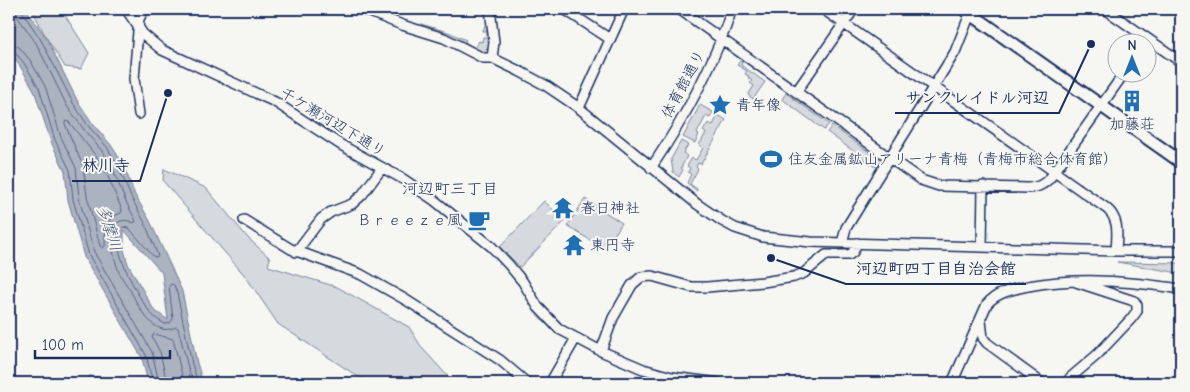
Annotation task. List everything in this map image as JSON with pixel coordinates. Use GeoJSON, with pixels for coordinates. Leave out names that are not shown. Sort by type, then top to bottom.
{"type":"FeatureCollection","features":[{"type":"Feature","properties":{"kind":"main road"},"geometry":{"type":"LineString","coordinates":[[969,10],[1181,162]]}},
{"type":"Feature","properties":{"kind":"street","name":"千ケ瀬河辺下通り"},"geometry":{"type":"LineString","coordinates":[[126,9],[143,34],[162,50],[275,102],[347,149],[410,184],[434,200],[492,247],[523,282],[543,312],[559,329],[601,351],[643,369],[699,382],[719,383]]}},
{"type":"Feature","properties":{"kind":"street"},"geometry":{"type":"LineString","coordinates":[[139,114],[134,79],[139,19],[144,9]]}},
{"type":"Feature","properties":{"kind":"street"},"geometry":{"type":"LineString","coordinates":[[362,9],[402,25],[444,38],[483,58],[492,58],[545,85],[579,108],[708,213],[735,228],[752,234],[778,240],[857,244],[1181,251]]}},
{"type":"Feature","properties":{"kind":"street"},"geometry":{"type":"LineString","coordinates":[[490,9],[494,42],[492,58]]}},
{"type":"Feature","properties":{"kind":"street"},"geometry":{"type":"LineString","coordinates":[[564,9],[610,40]]}},
{"type":"Feature","properties":{"kind":"street"},"geometry":{"type":"LineString","coordinates":[[579,108],[624,9]]}},
{"type":"Feature","properties":{"kind":"street"},"geometry":{"type":"LineString","coordinates":[[679,9],[921,180],[939,186],[1035,188],[1046,182],[1118,82]]}},
{"type":"Feature","properties":{"kind":"street","name":"体育館通り"},"geometry":{"type":"LineString","coordinates":[[651,168],[694,94],[721,39],[732,9]]}},
{"type":"Feature","properties":{"kind":"street"},"geometry":{"type":"LineString","coordinates":[[823,9],[1106,208],[1113,214],[1117,228],[1116,251]]}},
{"type":"Feature","properties":{"kind":"street"},"geometry":{"type":"LineString","coordinates":[[796,92],[854,9]]}},
{"type":"Feature","properties":{"kind":"street"},"geometry":{"type":"LineString","coordinates":[[1105,9],[1135,32]]}},
{"type":"Feature","properties":{"kind":"street"},"geometry":{"type":"LineString","coordinates":[[842,243],[846,228],[955,52],[969,10]]}},
{"type":"Feature","properties":{"kind":"street"},"geometry":{"type":"LineString","coordinates":[[1158,48],[1181,62]]}},
{"type":"Feature","properties":{"kind":"street"},"geometry":{"type":"LineString","coordinates":[[296,252],[321,219],[331,212],[352,204],[362,195],[382,168]]}},
{"type":"Feature","properties":{"kind":"street"},"geometry":{"type":"LineString","coordinates":[[982,247],[983,186]]}},
{"type":"Feature","properties":{"kind":"street"},"geometry":{"type":"LineString","coordinates":[[244,220],[296,252],[360,274],[406,300],[500,360],[527,383]]}},
{"type":"Feature","properties":{"kind":"street"},"geometry":{"type":"LineString","coordinates":[[601,351],[613,318],[632,285],[641,277],[652,276],[691,287],[763,282],[794,277],[804,273],[826,255],[848,255],[853,252],[857,244]]}},
{"type":"Feature","properties":{"kind":"street"},"geometry":{"type":"LineString","coordinates":[[952,383],[975,331],[981,322],[987,304],[998,295],[1027,286],[1074,281],[1112,280],[1181,289]]}},
{"type":"Feature","properties":{"kind":"street"},"geometry":{"type":"LineString","coordinates":[[1067,383],[1076,372],[1096,355],[1136,311],[1134,301],[1074,281]]}},
{"type":"Feature","properties":{"kind":"street"},"geometry":{"type":"LineString","coordinates":[[981,322],[983,338],[987,343],[1042,383]]}},
{"type":"Feature","properties":{"kind":"street"},"geometry":{"type":"LineString","coordinates":[[550,383],[576,338]]}},
{"type":"Feature","properties":{"kind":"street"},"geometry":{"type":"LineString","coordinates":[[9,379],[12,383]]}},
{"type":"Feature","properties":{"kind":"shaded area"},"geometry":{"type":"Polygon","coordinates":[[[32,9],[61,9],[89,53],[81,69],[65,67],[46,37],[32,9]]]}},
{"type":"Feature","properties":{"kind":"shaded area"},"geometry":{"type":"Polygon","coordinates":[[[421,24],[448,32],[466,40],[465,42],[475,48],[479,41],[482,42],[483,37],[487,37],[487,31],[483,31],[485,25],[488,25],[490,43],[483,54],[445,33],[420,26],[421,24]]]}},
{"type":"Feature","properties":{"kind":"shaded area"},"geometry":{"type":"Polygon","coordinates":[[[740,61],[742,62],[741,65],[765,82],[753,99],[748,95],[754,86],[750,83],[752,81],[748,78],[749,76],[745,74],[747,71],[737,65],[740,61]]]}},
{"type":"Feature","properties":{"kind":"shaded area"},"geometry":{"type":"Polygon","coordinates":[[[786,93],[829,124],[824,130],[782,99],[786,93]]]}},
{"type":"Feature","properties":{"kind":"shaded area"},"geometry":{"type":"Polygon","coordinates":[[[700,105],[713,112],[710,118],[706,116],[697,133],[699,134],[695,143],[683,137],[700,105]]]}},
{"type":"Feature","properties":{"kind":"shaded area"},"geometry":{"type":"Polygon","coordinates":[[[718,115],[726,120],[701,164],[698,163],[696,167],[698,169],[690,184],[697,191],[687,183],[691,174],[688,172],[690,168],[687,166],[692,158],[696,160],[703,148],[699,145],[706,133],[703,131],[708,123],[713,125],[718,115]]]}},
{"type":"Feature","properties":{"kind":"shaded area"},"geometry":{"type":"Polygon","coordinates":[[[832,126],[879,159],[875,167],[827,132],[832,126]]]}},
{"type":"Feature","properties":{"kind":"shaded area"},"geometry":{"type":"Polygon","coordinates":[[[681,141],[688,145],[683,153],[687,156],[679,177],[673,172],[671,159],[681,141]]]}},
{"type":"Feature","properties":{"kind":"shaded area"},"geometry":{"type":"Polygon","coordinates":[[[164,169],[206,188],[248,238],[270,258],[268,266],[337,287],[409,327],[422,348],[453,382],[374,383],[357,376],[278,324],[246,277],[163,181],[164,169]]]}},
{"type":"Feature","properties":{"kind":"shaded area"},"geometry":{"type":"Polygon","coordinates":[[[585,199],[622,223],[605,249],[567,226],[585,199]]]}},
{"type":"Feature","properties":{"kind":"shaded area"},"geometry":{"type":"Polygon","coordinates":[[[544,201],[565,221],[520,267],[500,247],[544,201]]]}},
{"type":"Feature","properties":{"kind":"shaded area"},"geometry":{"type":"Polygon","coordinates":[[[1117,262],[1181,263],[1181,274],[1168,271],[1117,262]]]}},
{"type":"Feature","properties":{"kind":"shaded area"},"geometry":{"type":"Polygon","coordinates":[[[89,376],[120,379],[128,383],[86,383],[89,376]]]}},
{"type":"Feature","properties":{"kind":"water","name":"多摩川"},"geometry":{"type":"Polygon","coordinates":[[[9,9],[26,9],[46,37],[77,100],[123,164],[135,195],[150,221],[182,291],[203,383],[148,383],[142,358],[84,257],[68,200],[65,171],[51,142],[34,90],[9,52],[9,9]],[[124,230],[124,250],[128,264],[154,310],[168,320],[162,273],[124,230]]]}},
{"type":"Feature","properties":{"kind":"place","name":"サンクレイドル河辺"},"geometry":{"type":"Point","coordinates":[1091,44]}},
{"type":"Feature","properties":{"kind":"place","name":"林川寺"},"geometry":{"type":"Point","coordinates":[168,93]}},
{"type":"Feature","properties":{"kind":"place","name":"加藤荘"},"geometry":{"type":"Point","coordinates":[1132,101]}},
{"type":"Feature","properties":{"kind":"place","name":"青年像"},"geometry":{"type":"Point","coordinates":[720,105]}},
{"type":"Feature","properties":{"kind":"place","name":"住友金属鉱山アリーナ青梅（青梅市総合体育館）"},"geometry":{"type":"Point","coordinates":[771,159]}},
{"type":"Feature","properties":{"kind":"place","name":"春日神社"},"geometry":{"type":"Point","coordinates":[563,208]}},
{"type":"Feature","properties":{"kind":"place","name":"Ｂｒｅｅｚｅ風"},"geometry":{"type":"Point","coordinates":[479,220]}},
{"type":"Feature","properties":{"kind":"place","name":"東円寺"},"geometry":{"type":"Point","coordinates":[574,245]}},
{"type":"Feature","properties":{"kind":"place","name":"河辺町四丁目自治会館"},"geometry":{"type":"Point","coordinates":[771,258]}},
{"type":"Feature","properties":{"kind":"district","name":"河辺町三丁目"},"geometry":{"type":"Point","coordinates":[450,189]}}]}
